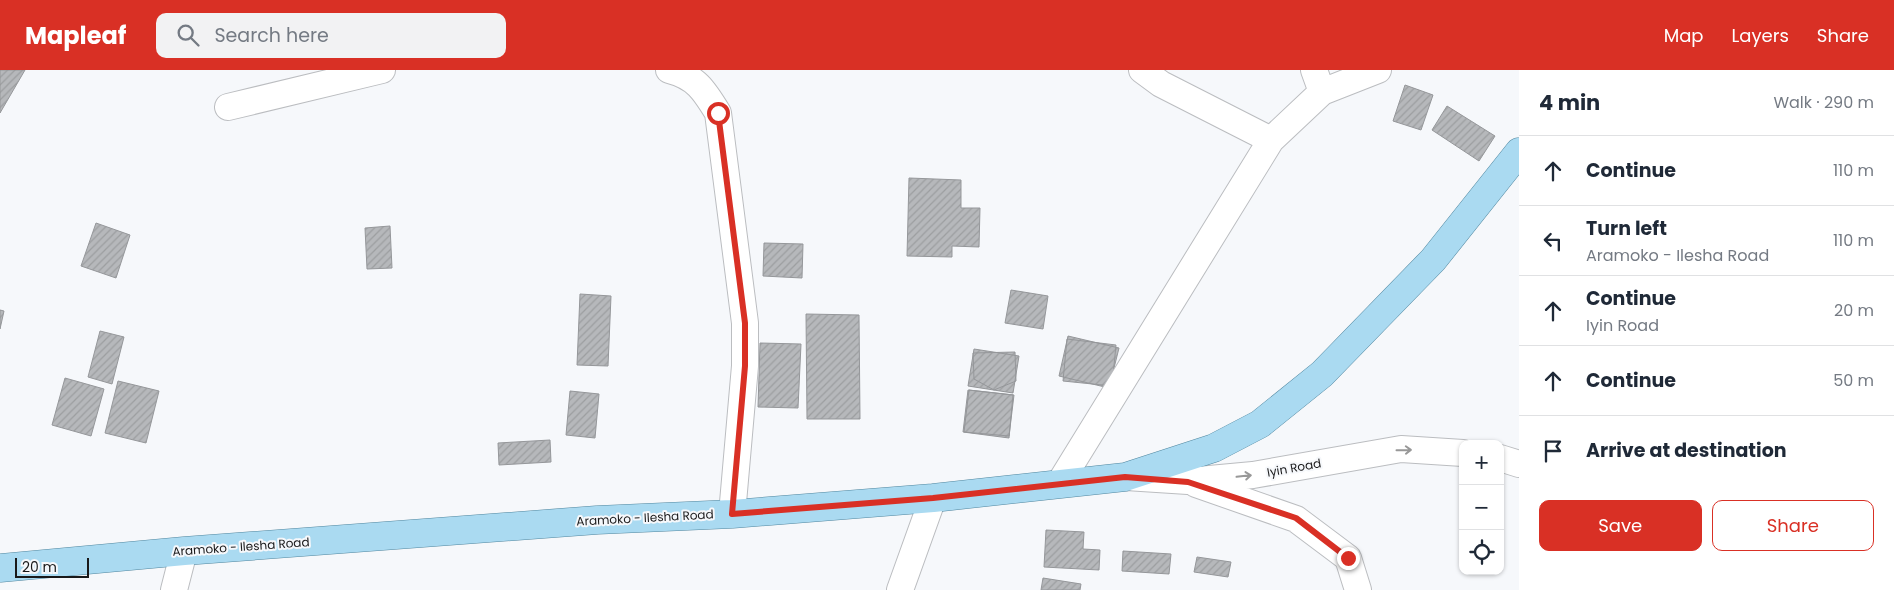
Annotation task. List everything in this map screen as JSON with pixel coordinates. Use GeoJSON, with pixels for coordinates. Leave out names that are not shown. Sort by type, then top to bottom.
{"type":"FeatureCollection","features":[{"type":"Feature","properties":{"kind":"main road","name":"Aramoko - Ilesha Road"},"geometry":{"type":"LineString","coordinates":[[0,568],[184,551],[587,521],[732,514],[933,498],[1125,477],[1214,448],[1260,424],[1322,374],[1433,260],[1519,152]]}},
{"type":"Feature","properties":{"kind":"street"},"geometry":{"type":"LineString","coordinates":[[228,107],[382,70]]}},
{"type":"Feature","properties":{"kind":"street"},"geometry":{"type":"LineString","coordinates":[[669,70],[680,73],[702,88],[718,113],[745,323],[745,366],[732,514]]}},
{"type":"Feature","properties":{"kind":"street"},"geometry":{"type":"LineString","coordinates":[[1142,70],[1161,84],[1271,140]]}},
{"type":"Feature","properties":{"kind":"street"},"geometry":{"type":"LineString","coordinates":[[1059,484],[1271,140],[1318,81],[1378,70]]}},
{"type":"Feature","properties":{"kind":"street","name":"Iyin Road"},"geometry":{"type":"LineString","coordinates":[[1125,477],[1188,482],[1253,475],[1401,449],[1459,453]]}},
{"type":"Feature","properties":{"kind":"street"},"geometry":{"type":"LineString","coordinates":[[1504,459],[1519,464]]}},
{"type":"Feature","properties":{"kind":"street"},"geometry":{"type":"LineString","coordinates":[[1188,482],[1296,518],[1348,558],[1358,590]]}},
{"type":"Feature","properties":{"kind":"street"},"geometry":{"type":"LineString","coordinates":[[900,590],[933,498]]}},
{"type":"Feature","properties":{"kind":"street"},"geometry":{"type":"LineString","coordinates":[[174,590],[184,551]]}},
{"type":"Feature","properties":{"kind":"building"},"geometry":{"type":"Polygon","coordinates":[[[0,70],[25,70],[0,113],[0,70]]]}},
{"type":"Feature","properties":{"kind":"building"},"geometry":{"type":"Polygon","coordinates":[[[1405,85],[1433,95],[1421,130],[1393,121],[1405,85]]]}},
{"type":"Feature","properties":{"kind":"building"},"geometry":{"type":"Polygon","coordinates":[[[1447,106],[1495,136],[1479,161],[1432,130],[1447,106]]]}},
{"type":"Feature","properties":{"kind":"building"},"geometry":{"type":"Polygon","coordinates":[[[909,178],[961,180],[961,208],[980,208],[979,247],[952,246],[952,257],[907,256],[909,178]]]}},
{"type":"Feature","properties":{"kind":"building"},"geometry":{"type":"Polygon","coordinates":[[[96,223],[130,235],[116,278],[81,266],[96,223]]]}},
{"type":"Feature","properties":{"kind":"building"},"geometry":{"type":"Polygon","coordinates":[[[390,226],[392,268],[367,269],[365,228],[390,226]]]}},
{"type":"Feature","properties":{"kind":"building"},"geometry":{"type":"Polygon","coordinates":[[[764,243],[803,244],[802,278],[763,276],[764,243]]]}},
{"type":"Feature","properties":{"kind":"building"},"geometry":{"type":"Polygon","coordinates":[[[1011,290],[1048,296],[1043,329],[1005,323],[1011,290]]]}},
{"type":"Feature","properties":{"kind":"building"},"geometry":{"type":"Polygon","coordinates":[[[580,294],[611,296],[608,366],[577,365],[580,294]]]}},
{"type":"Feature","properties":{"kind":"building"},"geometry":{"type":"Polygon","coordinates":[[[0,310],[4,311],[0,329],[0,310]]]}},
{"type":"Feature","properties":{"kind":"building"},"geometry":{"type":"Polygon","coordinates":[[[806,314],[859,315],[860,419],[807,419],[806,314]]]}},
{"type":"Feature","properties":{"kind":"building"},"geometry":{"type":"Polygon","coordinates":[[[100,331],[124,337],[112,384],[88,377],[100,331]]]}},
{"type":"Feature","properties":{"kind":"building"},"geometry":{"type":"Polygon","coordinates":[[[1068,336],[1119,348],[1109,388],[1059,376],[1068,336]]]}},
{"type":"Feature","properties":{"kind":"building"},"geometry":{"type":"Polygon","coordinates":[[[1067,339],[1116,345],[1112,386],[1063,381],[1067,339]]]}},
{"type":"Feature","properties":{"kind":"building"},"geometry":{"type":"Polygon","coordinates":[[[760,343],[801,344],[798,408],[758,407],[760,343]]]}},
{"type":"Feature","properties":{"kind":"building"},"geometry":{"type":"Polygon","coordinates":[[[974,349],[1019,356],[1013,393],[968,386],[974,349]]]}},
{"type":"Feature","properties":{"kind":"building"},"geometry":{"type":"Polygon","coordinates":[[[1015,352],[1016,381],[994,390],[974,379],[973,353],[1015,352]]]}},
{"type":"Feature","properties":{"kind":"building"},"geometry":{"type":"Polygon","coordinates":[[[65,378],[104,389],[91,436],[52,425],[65,378]]]}},
{"type":"Feature","properties":{"kind":"building"},"geometry":{"type":"Polygon","coordinates":[[[118,381],[159,391],[146,443],[105,433],[118,381]]]}},
{"type":"Feature","properties":{"kind":"building"},"geometry":{"type":"Polygon","coordinates":[[[968,390],[1013,395],[1009,438],[963,432],[968,390]]]}},
{"type":"Feature","properties":{"kind":"building"},"geometry":{"type":"Polygon","coordinates":[[[969,390],[1014,395],[1009,436],[964,432],[969,390]]]}},
{"type":"Feature","properties":{"kind":"building"},"geometry":{"type":"Polygon","coordinates":[[[570,391],[599,394],[595,438],[566,435],[570,391]]]}},
{"type":"Feature","properties":{"kind":"building"},"geometry":{"type":"Polygon","coordinates":[[[550,440],[551,462],[499,465],[498,443],[550,440]]]}},
{"type":"Feature","properties":{"kind":"building"},"geometry":{"type":"Polygon","coordinates":[[[1046,530],[1084,532],[1083,549],[1100,550],[1099,570],[1044,567],[1046,530]]]}},
{"type":"Feature","properties":{"kind":"building"},"geometry":{"type":"Polygon","coordinates":[[[1123,551],[1171,554],[1169,574],[1122,571],[1123,551]]]}},
{"type":"Feature","properties":{"kind":"building"},"geometry":{"type":"Polygon","coordinates":[[[1197,557],[1231,562],[1228,577],[1194,572],[1197,557]]]}},
{"type":"Feature","properties":{"kind":"building"},"geometry":{"type":"Polygon","coordinates":[[[1043,578],[1081,584],[1080,590],[1041,590],[1043,578]]]}},
{"type":"Feature","properties":{"kind":"route"},"geometry":{"type":"LineString","coordinates":[[718,113],[745,323],[745,366],[732,514],[933,498],[1125,477],[1188,482],[1296,518],[1348,558]]}}]}
